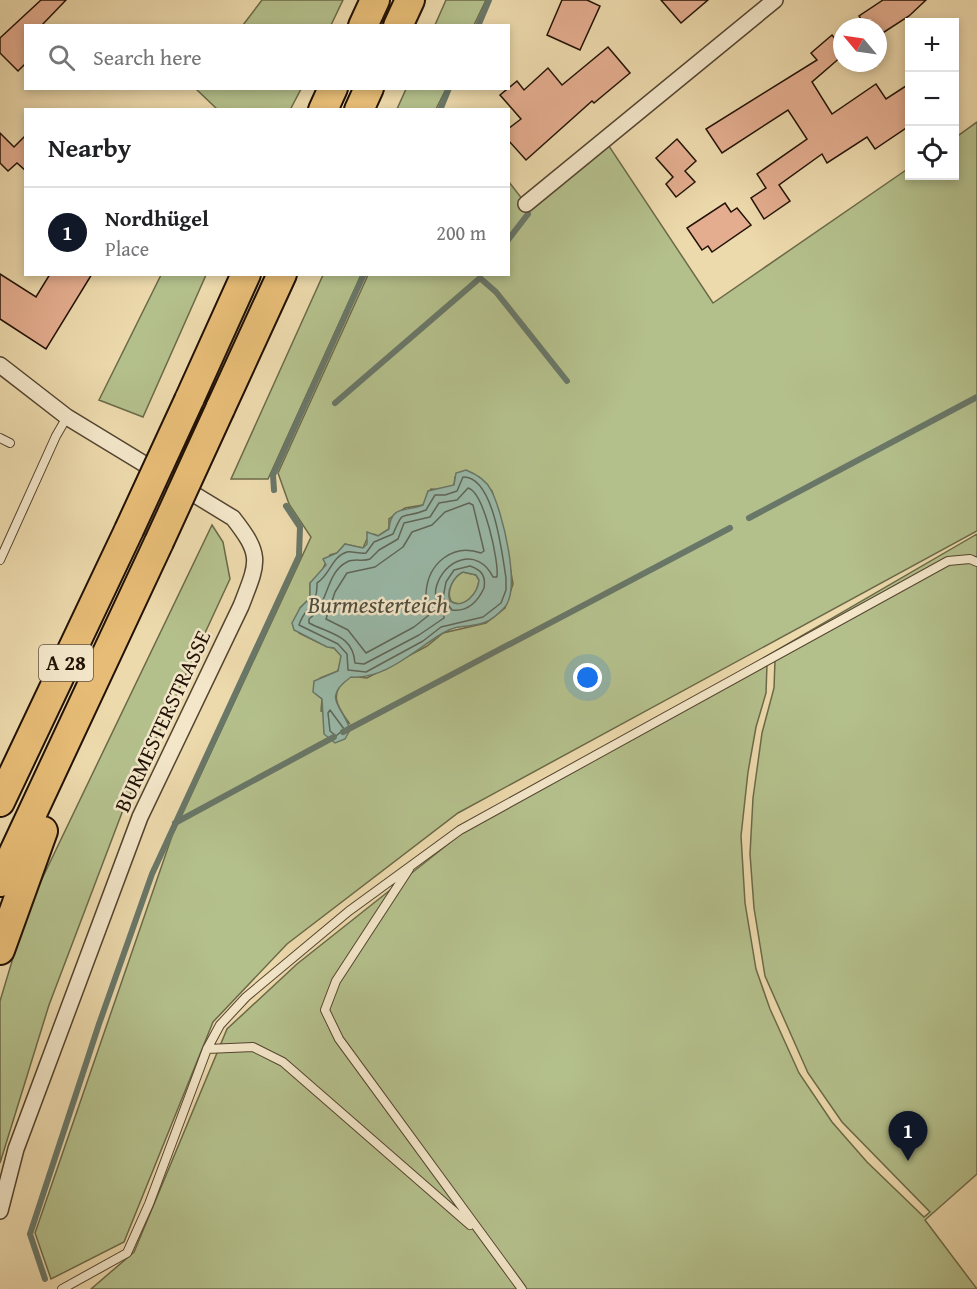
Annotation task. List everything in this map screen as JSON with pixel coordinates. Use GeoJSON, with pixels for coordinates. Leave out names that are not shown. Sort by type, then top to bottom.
{"type":"FeatureCollection","features":[{"type":"Feature","properties":{"kind":"highway"},"geometry":{"type":"LineString","coordinates":[[364,24],[375,0]]}},
{"type":"Feature","properties":{"kind":"highway"},"geometry":{"type":"LineString","coordinates":[[399,24],[410,0]]}},
{"type":"Feature","properties":{"kind":"highway"},"geometry":{"type":"LineString","coordinates":[[324,108],[332,90]]}},
{"type":"Feature","properties":{"kind":"highway"},"geometry":{"type":"LineString","coordinates":[[360,108],[368,90]]}},
{"type":"Feature","properties":{"kind":"highway","name":"A 28"},"geometry":{"type":"LineString","coordinates":[[1,799],[129,530],[245,276]]}},
{"type":"Feature","properties":{"kind":"highway","name":"A 28"},"geometry":{"type":"LineString","coordinates":[[0,882],[281,276]]}},
{"type":"Feature","properties":{"kind":"highway"},"geometry":{"type":"LineString","coordinates":[[0,950],[38,844],[108,688],[114,636]]}},
{"type":"Feature","properties":{"kind":"street"},"geometry":{"type":"LineString","coordinates":[[526,204],[775,0]]}},
{"type":"Feature","properties":{"kind":"street","name":"BURMESTERSTRASSE"},"geometry":{"type":"LineString","coordinates":[[0,365],[67,417],[233,518],[252,543],[254,574],[237,615],[140,817],[16,1149],[0,1211]]}},
{"type":"Feature","properties":{"kind":"lane"},"geometry":{"type":"LineString","coordinates":[[0,560],[56,436],[67,417]]}},
{"type":"Feature","properties":{"kind":"lane"},"geometry":{"type":"LineString","coordinates":[[0,438],[10,443]]}},
{"type":"Feature","properties":{"kind":"lane"},"geometry":{"type":"LineString","coordinates":[[62,1289],[127,1253],[149,1204],[207,1050],[220,1025],[246,997],[349,911],[470,824],[948,561],[970,559],[977,562]]}},
{"type":"Feature","properties":{"kind":"lane"},"geometry":{"type":"LineString","coordinates":[[413,863],[336,981],[325,1010],[339,1039],[522,1289]]}},
{"type":"Feature","properties":{"kind":"lane"},"geometry":{"type":"LineString","coordinates":[[207,1050],[253,1047],[283,1062],[479,1233]]}},
{"type":"Feature","properties":{"kind":"green space"},"geometry":{"type":"Polygon","coordinates":[[[262,0],[343,0],[331,24],[244,24],[262,0]]]}},
{"type":"Feature","properties":{"kind":"green space"},"geometry":{"type":"Polygon","coordinates":[[[446,0],[486,0],[474,24],[435,24],[446,0]]]}},
{"type":"Feature","properties":{"kind":"green space"},"geometry":{"type":"Polygon","coordinates":[[[197,90],[300,90],[291,108],[216,108],[197,90]]]}},
{"type":"Feature","properties":{"kind":"green space"},"geometry":{"type":"Polygon","coordinates":[[[405,90],[446,90],[436,108],[397,108],[405,90]]]}},
{"type":"Feature","properties":{"kind":"green space"},"geometry":{"type":"Polygon","coordinates":[[[977,122],[977,531],[458,813],[287,944],[213,1022],[124,1242],[51,1279],[35,1233],[172,836],[311,537],[289,504],[278,473],[368,276],[510,276],[510,183],[526,204],[605,140],[713,303],[905,171],[905,180],[959,180],[959,135],[977,122]],[[455,477],[454,485],[444,490],[431,489],[423,505],[405,508],[389,519],[389,529],[378,536],[374,534],[367,539],[363,548],[345,544],[337,553],[330,555],[320,574],[310,583],[310,598],[300,608],[299,633],[334,648],[342,656],[338,671],[320,678],[314,692],[322,699],[321,711],[349,723],[340,710],[336,698],[339,687],[350,676],[367,678],[427,646],[443,633],[486,623],[505,608],[513,584],[505,538],[492,491],[479,477],[455,477]]]}},
{"type":"Feature","properties":{"kind":"green space"},"geometry":{"type":"Polygon","coordinates":[[[161,276],[206,276],[143,417],[99,400],[161,276]]]}},
{"type":"Feature","properties":{"kind":"green space"},"geometry":{"type":"Polygon","coordinates":[[[323,276],[361,276],[268,479],[231,479],[323,276]]]}},
{"type":"Feature","properties":{"kind":"green space"},"geometry":{"type":"Polygon","coordinates":[[[212,525],[223,542],[230,579],[123,810],[49,1005],[0,1163],[0,1001],[28,908],[212,525]]]}},
{"type":"Feature","properties":{"kind":"green space"},"geometry":{"type":"Polygon","coordinates":[[[977,534],[977,1174],[925,1220],[977,1289],[91,1289],[134,1252],[227,1029],[297,964],[462,833],[977,534]],[[775,660],[767,664],[766,693],[756,727],[748,772],[741,836],[745,903],[756,969],[770,1009],[799,1073],[832,1122],[867,1162],[924,1217],[930,1212],[842,1122],[808,1073],[765,976],[754,908],[750,854],[753,798],[762,733],[774,688],[775,660]]]}},
{"type":"Feature","properties":{"kind":"green space"},"geometry":{"type":"Polygon","coordinates":[[[463,572],[476,575],[479,580],[478,585],[469,599],[456,603],[451,601],[449,593],[456,577],[463,572]]]}},
{"type":"Feature","properties":{"kind":"water","name":"Burmesterteich"},"geometry":{"type":"Polygon","coordinates":[[[466,470],[473,473],[489,486],[495,500],[505,531],[511,568],[509,599],[504,608],[487,621],[451,629],[376,674],[351,677],[337,691],[335,697],[350,730],[345,739],[335,743],[324,734],[322,699],[313,692],[314,681],[338,671],[341,656],[334,648],[327,647],[294,630],[292,623],[300,608],[310,598],[310,583],[326,565],[323,559],[337,553],[345,544],[363,548],[367,544],[367,532],[378,536],[389,529],[390,521],[396,513],[423,505],[428,491],[454,485],[456,473],[466,470]],[[463,572],[456,577],[450,589],[450,601],[465,602],[473,595],[479,580],[476,575],[463,572]]]}},
{"type":"Feature","properties":{"kind":"building"},"geometry":{"type":"Polygon","coordinates":[[[41,0],[66,0],[43,24],[24,24],[24,65],[18,71],[0,53],[0,38],[41,0]]]}},
{"type":"Feature","properties":{"kind":"building"},"geometry":{"type":"Polygon","coordinates":[[[562,0],[587,0],[600,6],[580,50],[547,35],[562,0]]]}},
{"type":"Feature","properties":{"kind":"building"},"geometry":{"type":"Polygon","coordinates":[[[661,0],[708,0],[681,23],[661,0]]]}},
{"type":"Feature","properties":{"kind":"building"},"geometry":{"type":"Polygon","coordinates":[[[883,0],[926,0],[909,16],[887,30],[887,18],[860,18],[859,16],[883,0]]]}},
{"type":"Feature","properties":{"kind":"building"},"geometry":{"type":"Polygon","coordinates":[[[833,36],[833,64],[812,82],[832,114],[876,84],[886,99],[905,87],[905,129],[875,149],[867,137],[827,163],[822,154],[779,185],[790,201],[764,219],[751,198],[766,188],[757,174],[807,139],[788,110],[722,153],[706,129],[817,60],[811,53],[833,36]]]}},
{"type":"Feature","properties":{"kind":"building"},"geometry":{"type":"Polygon","coordinates":[[[608,47],[630,73],[594,103],[592,101],[526,160],[510,142],[510,127],[521,119],[500,95],[510,90],[510,87],[517,81],[524,90],[548,68],[562,85],[608,47]]]}},
{"type":"Feature","properties":{"kind":"building"},"geometry":{"type":"Polygon","coordinates":[[[0,133],[14,147],[24,137],[24,169],[17,163],[8,171],[0,163],[0,133]]]}},
{"type":"Feature","properties":{"kind":"building"},"geometry":{"type":"Polygon","coordinates":[[[677,139],[696,161],[685,171],[695,182],[676,197],[666,184],[673,177],[656,158],[677,139]]]}},
{"type":"Feature","properties":{"kind":"building"},"geometry":{"type":"Polygon","coordinates":[[[725,203],[731,212],[737,208],[751,225],[712,252],[708,246],[702,250],[687,228],[725,203]]]}},
{"type":"Feature","properties":{"kind":"building"},"geometry":{"type":"Polygon","coordinates":[[[0,274],[36,297],[49,276],[91,276],[46,349],[0,319],[0,274]]]}},
{"type":"Feature","properties":{"kind":"waterway"},"geometry":{"type":"LineString","coordinates":[[479,24],[489,0]]}},
{"type":"Feature","properties":{"kind":"waterway"},"geometry":{"type":"LineString","coordinates":[[441,108],[448,90]]}},
{"type":"Feature","properties":{"kind":"waterway"},"geometry":{"type":"LineString","coordinates":[[510,237],[528,214]]}},
{"type":"Feature","properties":{"kind":"waterway"},"geometry":{"type":"LineString","coordinates":[[274,490],[273,475],[363,276]]}},
{"type":"Feature","properties":{"kind":"waterway"},"geometry":{"type":"LineString","coordinates":[[335,403],[480,278],[496,292],[567,381]]}},
{"type":"Feature","properties":{"kind":"waterway"},"geometry":{"type":"LineString","coordinates":[[749,518],[977,397]]}},
{"type":"Feature","properties":{"kind":"waterway"},"geometry":{"type":"LineString","coordinates":[[45,1279],[30,1234],[99,1024],[152,874],[299,556],[300,527],[286,506]]}},
{"type":"Feature","properties":{"kind":"waterway"},"geometry":{"type":"LineString","coordinates":[[343,732],[730,528]]}},
{"type":"Feature","properties":{"kind":"waterway"},"geometry":{"type":"LineString","coordinates":[[175,823],[334,737]]}},
{"type":"Feature","properties":{"kind":"place","name":"Nordhügel"},"geometry":{"type":"Point","coordinates":[908,1161]}}]}
